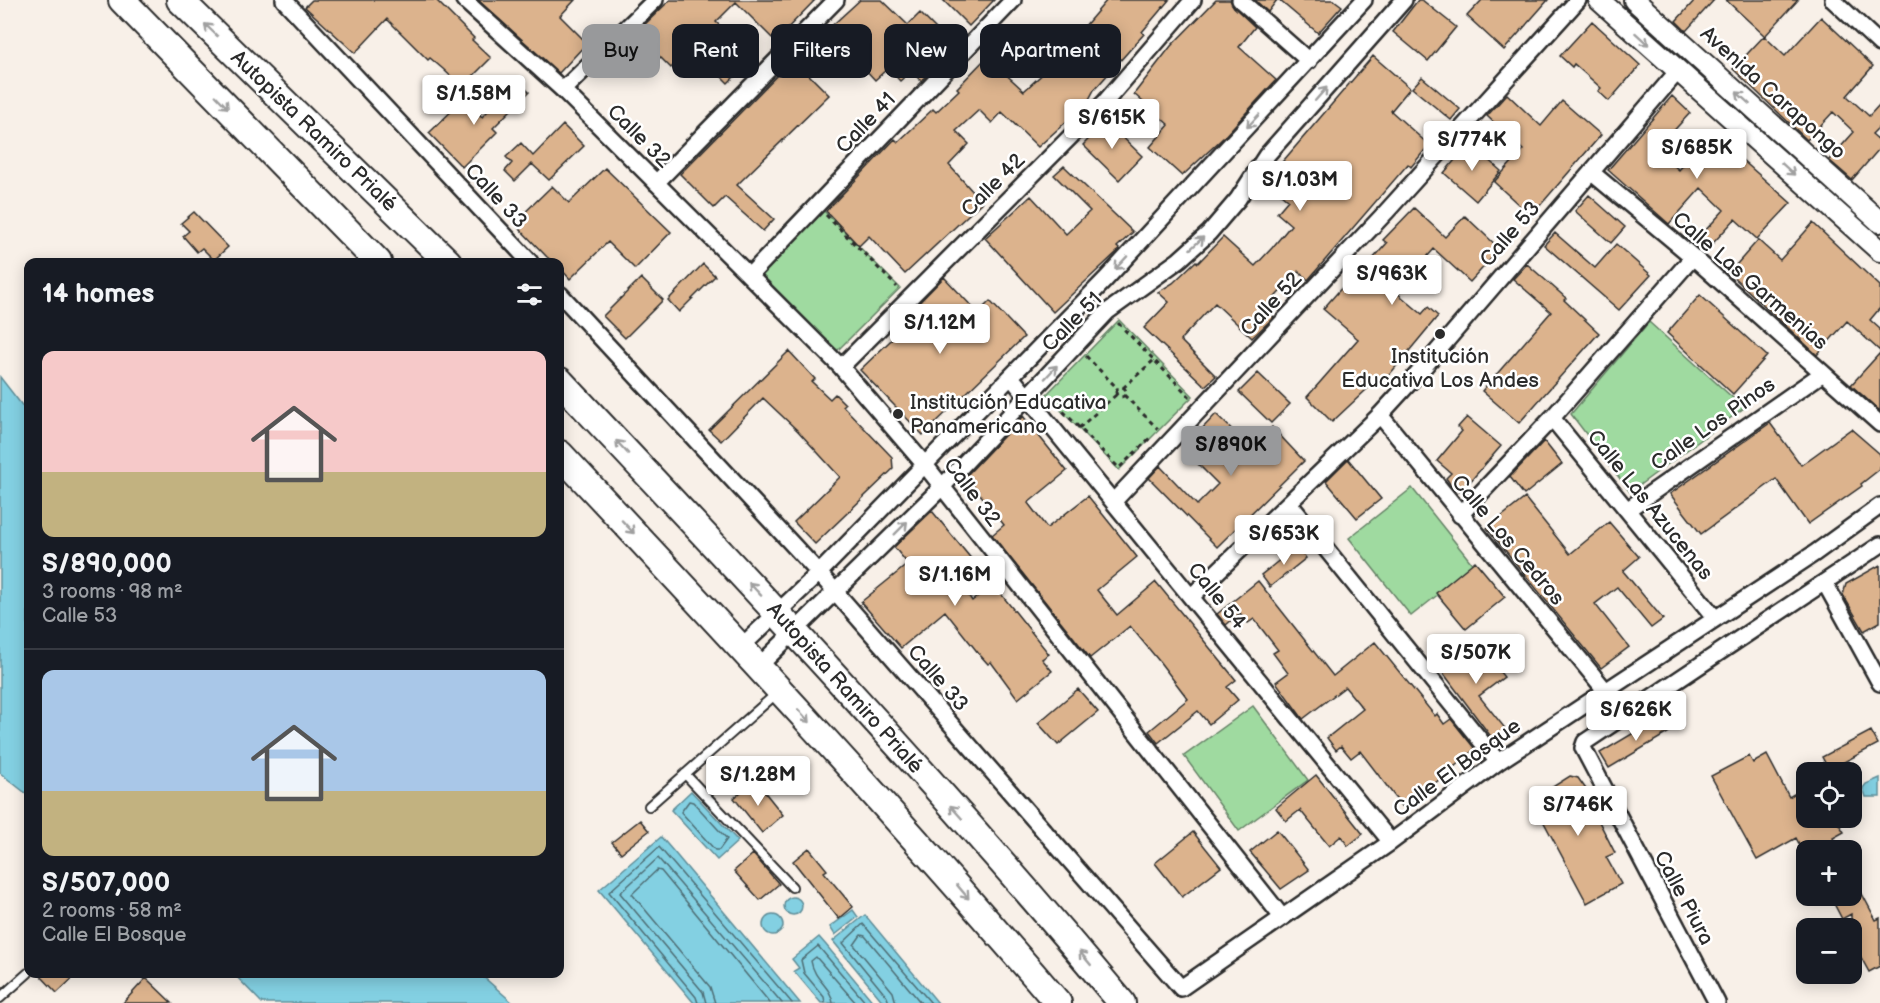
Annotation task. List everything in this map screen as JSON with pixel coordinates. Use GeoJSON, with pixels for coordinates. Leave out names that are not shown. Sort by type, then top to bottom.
{"type":"FeatureCollection","features":[{"type":"Feature","properties":{"kind":"highway","name":"Autopista Ramiro Prialé"},"geometry":{"type":"LineString","coordinates":[[122,0],[374,258]]}},
{"type":"Feature","properties":{"kind":"highway","name":"Autopista Ramiro Prialé"},"geometry":{"type":"LineString","coordinates":[[180,0],[444,258]]}},
{"type":"Feature","properties":{"kind":"highway","name":"Autopista Ramiro Prialé"},"geometry":{"type":"LineString","coordinates":[[564,385],[778,612],[1046,913],[1122,1003]]}},
{"type":"Feature","properties":{"kind":"highway"},"geometry":{"type":"LineString","coordinates":[[564,458],[781,690],[956,884],[1058,1003]]}},
{"type":"Feature","properties":{"kind":"street","name":"Calle 32"},"geometry":{"type":"LineString","coordinates":[[464,0],[563,90],[840,367],[925,465],[1282,917]]}},
{"type":"Feature","properties":{"kind":"street"},"geometry":{"type":"LineString","coordinates":[[656,183],[836,0]]}},
{"type":"Feature","properties":{"kind":"street","name":"Calle 41"},"geometry":{"type":"LineString","coordinates":[[750,275],[1013,0]]}},
{"type":"Feature","properties":{"kind":"street","name":"Calle 42"},"geometry":{"type":"LineString","coordinates":[[840,367],[1105,102],[1193,0]]}},
{"type":"Feature","properties":{"kind":"street"},"geometry":{"type":"LineString","coordinates":[[1240,0],[1309,61]]}},
{"type":"Feature","properties":{"kind":"street","name":"Calle 51"},"geometry":{"type":"LineString","coordinates":[[741,646],[819,573],[1011,376],[1364,0]]}},
{"type":"Feature","properties":{"kind":"street","name":"Calle 51"},"geometry":{"type":"LineString","coordinates":[[759,666],[941,488],[1107,312],[1179,260],[1209,233],[1238,199],[1266,156],[1404,0]]}},
{"type":"Feature","properties":{"kind":"street","name":"Calle 52"},"geometry":{"type":"LineString","coordinates":[[1113,502],[1387,211],[1578,0]]}},
{"type":"Feature","properties":{"kind":"street"},"geometry":{"type":"LineString","coordinates":[[1599,0],[1880,251]]}},
{"type":"Feature","properties":{"kind":"street","name":"Avenida Carapongo"},"geometry":{"type":"LineString","coordinates":[[1634,0],[1880,222]]}},
{"type":"Feature","properties":{"kind":"street"},"geometry":{"type":"LineString","coordinates":[[1833,0],[1878,39]]}},
{"type":"Feature","properties":{"kind":"street","name":"Calle 33"},"geometry":{"type":"LineString","coordinates":[[290,2],[526,258]]}},
{"type":"Feature","properties":{"kind":"street"},"geometry":{"type":"LineString","coordinates":[[563,90],[645,3]]}},
{"type":"Feature","properties":{"kind":"street","name":"Calle 53"},"geometry":{"type":"LineString","coordinates":[[1191,597],[1380,415],[1678,71]]}},
{"type":"Feature","properties":{"kind":"street","name":"Calle Las Garmenias"},"geometry":{"type":"LineString","coordinates":[[1591,172],[1693,257],[1880,424]]}},
{"type":"Feature","properties":{"kind":"street"},"geometry":{"type":"LineString","coordinates":[[1460,515],[1552,418],[1693,257]]}},
{"type":"Feature","properties":{"kind":"street","name":"Calle 33"},"geometry":{"type":"LineString","coordinates":[[564,298],[819,573],[1181,988]]}},
{"type":"Feature","properties":{"kind":"street","name":"Calle Los Pinos"},"geometry":{"type":"LineString","coordinates":[[1627,510],[1823,373]]}},
{"type":"Feature","properties":{"kind":"street","name":"Calle 54"},"geometry":{"type":"LineString","coordinates":[[1011,376],[1391,842]]}},
{"type":"Feature","properties":{"kind":"street","name":"Calle Los Cedros"},"geometry":{"type":"LineString","coordinates":[[1380,415],[1605,690]]}},
{"type":"Feature","properties":{"kind":"street","name":"Calle Las Azucenas"},"geometry":{"type":"LineString","coordinates":[[1552,418],[1714,618]]}},
{"type":"Feature","properties":{"kind":"street"},"geometry":{"type":"LineString","coordinates":[[1289,503],[1498,762]]}},
{"type":"Feature","properties":{"kind":"street","name":"Calle El Bosque"},"geometry":{"type":"LineString","coordinates":[[1181,988],[1391,842],[1498,762],[1815,553],[1880,506]]}},
{"type":"Feature","properties":{"kind":"street"},"geometry":{"type":"LineString","coordinates":[[1880,545],[1826,584],[1880,683]]}},
{"type":"Feature","properties":{"kind":"street","name":"Calle Piura"},"geometry":{"type":"LineString","coordinates":[[1717,1003],[1583,748],[1586,742],[1826,584]]}},
{"type":"Feature","properties":{"kind":"lane"},"geometry":{"type":"LineString","coordinates":[[649,806],[781,690]]}},
{"type":"Feature","properties":{"kind":"lane"},"geometry":{"type":"LineString","coordinates":[[685,774],[792,887]]}},
{"type":"Feature","properties":{"kind":"lane"},"geometry":{"type":"LineString","coordinates":[[0,998],[24,977]]}},
{"type":"Feature","properties":{"kind":"path"},"geometry":{"type":"LineString","coordinates":[[816,206],[909,299]]}},
{"type":"Feature","properties":{"kind":"path"},"geometry":{"type":"LineString","coordinates":[[1110,332],[1119,324],[1191,396],[1182,405]]}},
{"type":"Feature","properties":{"kind":"path"},"geometry":{"type":"LineString","coordinates":[[1078,364],[1094,348]]}},
{"type":"Feature","properties":{"kind":"path"},"geometry":{"type":"LineString","coordinates":[[1086,356],[1118,389]]}},
{"type":"Feature","properties":{"kind":"path"},"geometry":{"type":"LineString","coordinates":[[1079,428],[1117,394],[1115,392],[1121,386],[1123,388],[1154,360]]}},
{"type":"Feature","properties":{"kind":"path"},"geometry":{"type":"LineString","coordinates":[[1117,394],[1120,398],[1127,392],[1123,388]]}},
{"type":"Feature","properties":{"kind":"path"},"geometry":{"type":"LineString","coordinates":[[1124,395],[1158,429]]}},
{"type":"Feature","properties":{"kind":"path"},"geometry":{"type":"LineString","coordinates":[[1055,404],[1119,468],[1166,421]]}},
{"type":"Feature","properties":{"kind":"green space"},"geometry":{"type":"Polygon","coordinates":[[[823,210],[900,288],[837,351],[760,273],[823,210]]]}},
{"type":"Feature","properties":{"kind":"green space"},"geometry":{"type":"Polygon","coordinates":[[[1119,320],[1193,396],[1119,470],[1046,395],[1119,320]]]}},
{"type":"Feature","properties":{"kind":"green space"},"geometry":{"type":"Polygon","coordinates":[[[1649,322],[1744,408],[1630,492],[1571,414],[1649,322]]]}},
{"type":"Feature","properties":{"kind":"green space"},"geometry":{"type":"Polygon","coordinates":[[[1412,488],[1474,566],[1411,616],[1349,538],[1412,488]]]}},
{"type":"Feature","properties":{"kind":"green space"},"geometry":{"type":"Polygon","coordinates":[[[1253,706],[1308,780],[1239,831],[1184,756],[1253,706]]]}},
{"type":"Feature","properties":{"kind":"water"},"geometry":{"type":"Polygon","coordinates":[[[0,377],[24,408],[24,792],[0,773],[0,377]]]}},
{"type":"Feature","properties":{"kind":"water"},"geometry":{"type":"Polygon","coordinates":[[[1880,778],[1880,797],[1866,797],[1863,788],[1866,784],[1880,778]]]}},
{"type":"Feature","properties":{"kind":"water"},"geometry":{"type":"Polygon","coordinates":[[[691,791],[738,841],[717,860],[671,810],[691,791]]]}},
{"type":"Feature","properties":{"kind":"water"},"geometry":{"type":"Polygon","coordinates":[[[661,837],[800,1003],[694,1003],[599,890],[661,837]]]}},
{"type":"Feature","properties":{"kind":"water"},"geometry":{"type":"Polygon","coordinates":[[[793,897],[799,900],[802,906],[799,912],[793,915],[787,912],[784,906],[787,900],[793,897]]]}},
{"type":"Feature","properties":{"kind":"water"},"geometry":{"type":"Polygon","coordinates":[[[853,910],[858,917],[835,935],[830,927],[853,910]]]}},
{"type":"Feature","properties":{"kind":"water"},"geometry":{"type":"Polygon","coordinates":[[[773,915],[780,918],[783,925],[780,932],[773,935],[766,932],[763,925],[766,918],[773,915]]]}},
{"type":"Feature","properties":{"kind":"water"},"geometry":{"type":"Polygon","coordinates":[[[865,915],[938,1003],[884,1003],[833,941],[865,915]]]}},
{"type":"Feature","properties":{"kind":"water"},"geometry":{"type":"Polygon","coordinates":[[[819,937],[874,1003],[821,1003],[794,971],[799,968],[792,959],[819,937]]]}},
{"type":"Feature","properties":{"kind":"water"},"geometry":{"type":"Polygon","coordinates":[[[238,978],[485,978],[513,1003],[262,1003],[238,978]]]}},
{"type":"Feature","properties":{"kind":"building"},"geometry":{"type":"Polygon","coordinates":[[[312,0],[436,0],[491,58],[462,87],[430,58],[428,60],[387,19],[355,53],[305,7],[312,0]]]}},
{"type":"Feature","properties":{"kind":"building"},"geometry":{"type":"Polygon","coordinates":[[[478,0],[575,0],[560,16],[582,38],[582,48],[559,73],[478,0]]]}},
{"type":"Feature","properties":{"kind":"building"},"geometry":{"type":"Polygon","coordinates":[[[670,0],[815,0],[792,24],[771,24],[771,37],[736,2],[716,22],[718,24],[672,24],[671,68],[660,57],[660,24],[645,24],[670,0]]]}},
{"type":"Feature","properties":{"kind":"building"},"geometry":{"type":"Polygon","coordinates":[[[860,0],[882,0],[907,24],[884,24],[884,72],[875,80],[872,77],[872,24],[834,24],[860,0]]]}},
{"type":"Feature","properties":{"kind":"building"},"geometry":{"type":"Polygon","coordinates":[[[943,0],[994,0],[969,26],[943,0]]]}},
{"type":"Feature","properties":{"kind":"building"},"geometry":{"type":"Polygon","coordinates":[[[1107,0],[1169,0],[1142,32],[1144,34],[1121,60],[1121,24],[1087,24],[1107,0]]]}},
{"type":"Feature","properties":{"kind":"building"},"geometry":{"type":"Polygon","coordinates":[[[1216,0],[1230,0],[1234,7],[1255,27],[1239,47],[1276,80],[1224,137],[1182,176],[1150,147],[1169,125],[1134,94],[1171,46],[1216,0]]]}},
{"type":"Feature","properties":{"kind":"building"},"geometry":{"type":"Polygon","coordinates":[[[1255,0],[1277,0],[1268,12],[1255,0]]]}},
{"type":"Feature","properties":{"kind":"building"},"geometry":{"type":"Polygon","coordinates":[[[1279,0],[1334,0],[1342,6],[1318,33],[1279,0]]]}},
{"type":"Feature","properties":{"kind":"building"},"geometry":{"type":"Polygon","coordinates":[[[1418,0],[1422,0],[1456,27],[1428,61],[1393,32],[1418,0]]]}},
{"type":"Feature","properties":{"kind":"building"},"geometry":{"type":"Polygon","coordinates":[[[1482,0],[1548,0],[1504,50],[1467,16],[1482,0]]]}},
{"type":"Feature","properties":{"kind":"building"},"geometry":{"type":"Polygon","coordinates":[[[1695,0],[1714,0],[1686,31],[1676,21],[1695,0]]]}},
{"type":"Feature","properties":{"kind":"building"},"geometry":{"type":"Polygon","coordinates":[[[1726,0],[1798,0],[1765,36],[1726,0]]]}},
{"type":"Feature","properties":{"kind":"building"},"geometry":{"type":"Polygon","coordinates":[[[920,13],[931,24],[909,24],[920,13]]]}},
{"type":"Feature","properties":{"kind":"building"},"geometry":{"type":"Polygon","coordinates":[[[1821,17],[1873,66],[1847,96],[1869,116],[1880,104],[1880,126],[1872,134],[1880,141],[1880,148],[1852,180],[1829,160],[1854,132],[1833,112],[1807,140],[1733,69],[1764,36],[1785,56],[1821,17]]]}},
{"type":"Feature","properties":{"kind":"building"},"geometry":{"type":"Polygon","coordinates":[[[1592,21],[1640,65],[1609,101],[1598,91],[1601,88],[1574,64],[1572,67],[1560,56],[1592,21]]]}},
{"type":"Feature","properties":{"kind":"building"},"geometry":{"type":"Polygon","coordinates":[[[1373,56],[1410,88],[1391,111],[1429,145],[1411,167],[1408,164],[1308,280],[1299,271],[1265,308],[1274,317],[1252,338],[1215,303],[1180,340],[1216,376],[1205,386],[1144,328],[1169,302],[1158,292],[1173,283],[1196,261],[1198,263],[1223,237],[1255,266],[1272,248],[1291,225],[1277,213],[1288,200],[1266,181],[1373,56]]]}},
{"type":"Feature","properties":{"kind":"building"},"geometry":{"type":"Polygon","coordinates":[[[980,64],[980,78],[1010,78],[1024,91],[1038,78],[1105,78],[1094,90],[1087,103],[1038,147],[1002,112],[992,123],[979,110],[956,131],[969,144],[949,165],[982,202],[905,274],[869,236],[859,246],[826,211],[895,139],[898,142],[933,109],[936,112],[959,90],[957,88],[980,64]]]}},
{"type":"Feature","properties":{"kind":"building"},"geometry":{"type":"Polygon","coordinates":[[[1422,77],[1460,109],[1451,120],[1412,88],[1422,77]]]}},
{"type":"Feature","properties":{"kind":"building"},"geometry":{"type":"Polygon","coordinates":[[[723,78],[733,78],[728,83],[723,78]]]}},
{"type":"Feature","properties":{"kind":"building"},"geometry":{"type":"Polygon","coordinates":[[[774,78],[812,78],[829,95],[737,185],[774,219],[763,231],[725,197],[714,208],[680,174],[774,78]]]}},
{"type":"Feature","properties":{"kind":"building"},"geometry":{"type":"Polygon","coordinates":[[[518,81],[529,92],[493,128],[497,132],[462,167],[429,133],[464,99],[482,117],[518,81]]]}},
{"type":"Feature","properties":{"kind":"building"},"geometry":{"type":"Polygon","coordinates":[[[1507,94],[1541,126],[1562,101],[1601,135],[1531,216],[1494,182],[1523,150],[1487,116],[1507,94]]]}},
{"type":"Feature","properties":{"kind":"building"},"geometry":{"type":"Polygon","coordinates":[[[1672,96],[1690,113],[1656,150],[1679,170],[1707,138],[1719,148],[1723,143],[1791,203],[1757,239],[1735,219],[1704,253],[1693,244],[1724,210],[1701,188],[1669,224],[1608,170],[1672,96]]]}},
{"type":"Feature","properties":{"kind":"building"},"geometry":{"type":"Polygon","coordinates":[[[1106,121],[1142,156],[1119,180],[1083,145],[1106,121]]]}},
{"type":"Feature","properties":{"kind":"building"},"geometry":{"type":"Polygon","coordinates":[[[563,125],[584,146],[549,180],[532,164],[515,181],[505,171],[512,163],[506,157],[521,143],[533,156],[563,125]]]}},
{"type":"Feature","properties":{"kind":"building"},"geometry":{"type":"Polygon","coordinates":[[[1469,143],[1501,171],[1476,201],[1444,173],[1469,143]]]}},
{"type":"Feature","properties":{"kind":"building"},"geometry":{"type":"Polygon","coordinates":[[[1064,166],[1133,232],[1117,247],[1120,250],[1053,312],[985,238],[1031,196],[1066,234],[1090,211],[1054,175],[1064,166]]]}},
{"type":"Feature","properties":{"kind":"building"},"geometry":{"type":"Polygon","coordinates":[[[605,168],[671,232],[635,269],[608,242],[570,279],[564,272],[564,258],[548,258],[514,223],[552,186],[569,203],[605,168]]]}},
{"type":"Feature","properties":{"kind":"building"},"geometry":{"type":"Polygon","coordinates":[[[1589,195],[1625,227],[1611,243],[1575,211],[1589,195]]]}},
{"type":"Feature","properties":{"kind":"building"},"geometry":{"type":"Polygon","coordinates":[[[1414,208],[1445,237],[1465,216],[1500,249],[1470,282],[1434,249],[1396,292],[1422,314],[1428,307],[1438,316],[1385,380],[1381,376],[1332,422],[1307,397],[1358,339],[1323,309],[1344,285],[1347,288],[1387,243],[1383,240],[1414,208]]]}},
{"type":"Feature","properties":{"kind":"building"},"geometry":{"type":"Polygon","coordinates":[[[194,212],[228,247],[216,258],[212,258],[202,248],[197,252],[183,236],[189,231],[181,223],[194,212]]]}},
{"type":"Feature","properties":{"kind":"building"},"geometry":{"type":"Polygon","coordinates":[[[1813,223],[1880,286],[1880,308],[1870,320],[1880,329],[1880,351],[1847,321],[1817,355],[1729,273],[1758,240],[1780,260],[1813,223]]]}},
{"type":"Feature","properties":{"kind":"building"},"geometry":{"type":"Polygon","coordinates":[[[1555,233],[1595,268],[1616,244],[1651,275],[1619,310],[1544,245],[1555,233]]]}},
{"type":"Feature","properties":{"kind":"building"},"geometry":{"type":"Polygon","coordinates":[[[703,264],[715,276],[679,312],[668,300],[703,264]]]}},
{"type":"Feature","properties":{"kind":"building"},"geometry":{"type":"Polygon","coordinates":[[[1527,264],[1566,298],[1564,300],[1599,333],[1519,423],[1482,391],[1551,312],[1513,279],[1527,264]]]}},
{"type":"Feature","properties":{"kind":"building"},"geometry":{"type":"Polygon","coordinates":[[[944,277],[978,313],[990,301],[1024,337],[923,435],[860,370],[914,318],[909,313],[944,277]]]}},
{"type":"Feature","properties":{"kind":"building"},"geometry":{"type":"Polygon","coordinates":[[[641,278],[663,300],[625,338],[603,316],[641,278]]]}},
{"type":"Feature","properties":{"kind":"building"},"geometry":{"type":"Polygon","coordinates":[[[1700,295],[1767,356],[1733,394],[1667,333],[1700,295]]]}},
{"type":"Feature","properties":{"kind":"building"},"geometry":{"type":"Polygon","coordinates":[[[789,351],[815,379],[812,382],[830,399],[835,394],[845,404],[843,406],[892,457],[893,469],[815,544],[794,522],[840,477],[798,431],[763,398],[721,441],[709,430],[789,351]]]}},
{"type":"Feature","properties":{"kind":"building"},"geometry":{"type":"Polygon","coordinates":[[[1880,353],[1880,411],[1851,385],[1880,353]]]}},
{"type":"Feature","properties":{"kind":"building"},"geometry":{"type":"Polygon","coordinates":[[[1258,373],[1290,404],[1271,423],[1239,392],[1258,373]]]}},
{"type":"Feature","properties":{"kind":"building"},"geometry":{"type":"Polygon","coordinates":[[[1216,414],[1250,447],[1272,427],[1304,461],[1217,547],[1149,478],[1160,466],[1197,505],[1218,484],[1183,449],[1216,414]]]}},
{"type":"Feature","properties":{"kind":"building"},"geometry":{"type":"Polygon","coordinates":[[[1023,416],[1067,471],[1028,503],[1047,528],[1088,496],[1137,557],[1097,590],[1117,615],[1156,582],[1236,680],[1227,687],[1238,700],[1209,724],[1198,711],[1158,743],[1149,731],[1188,699],[1159,661],[1130,626],[1090,658],[992,535],[1004,525],[966,476],[1023,416]]]}},
{"type":"Feature","properties":{"kind":"building"},"geometry":{"type":"Polygon","coordinates":[[[1467,417],[1501,446],[1462,491],[1454,490],[1446,478],[1451,473],[1437,461],[1462,431],[1458,427],[1467,417]]]}},
{"type":"Feature","properties":{"kind":"building"},"geometry":{"type":"Polygon","coordinates":[[[1770,423],[1801,465],[1851,429],[1880,454],[1880,469],[1861,484],[1862,486],[1808,524],[1776,479],[1701,534],[1670,494],[1770,423]]]}},
{"type":"Feature","properties":{"kind":"building"},"geometry":{"type":"Polygon","coordinates":[[[1544,441],[1562,464],[1524,495],[1510,477],[1544,441]]]}},
{"type":"Feature","properties":{"kind":"building"},"geometry":{"type":"Polygon","coordinates":[[[1348,459],[1381,499],[1357,518],[1326,481],[1348,459]]]}},
{"type":"Feature","properties":{"kind":"building"},"geometry":{"type":"Polygon","coordinates":[[[1525,498],[1570,554],[1609,522],[1639,557],[1623,571],[1663,619],[1651,628],[1617,587],[1595,604],[1629,647],[1601,668],[1487,528],[1525,498]]]}},
{"type":"Feature","properties":{"kind":"building"},"geometry":{"type":"Polygon","coordinates":[[[932,511],[973,561],[955,575],[972,601],[993,584],[1049,654],[1042,659],[1052,671],[1018,699],[991,662],[988,664],[945,611],[901,648],[861,602],[908,564],[894,547],[932,511]]]}},
{"type":"Feature","properties":{"kind":"building"},"geometry":{"type":"Polygon","coordinates":[[[1297,546],[1306,558],[1270,587],[1261,575],[1297,546]]]}},
{"type":"Feature","properties":{"kind":"building"},"geometry":{"type":"Polygon","coordinates":[[[1475,561],[1505,597],[1466,629],[1436,593],[1475,561]]]}},
{"type":"Feature","properties":{"kind":"building"},"geometry":{"type":"Polygon","coordinates":[[[1880,565],[1880,622],[1864,631],[1843,595],[1846,584],[1880,565]]]}},
{"type":"Feature","properties":{"kind":"building"},"geometry":{"type":"Polygon","coordinates":[[[1258,581],[1333,676],[1375,642],[1435,716],[1437,714],[1444,724],[1451,719],[1475,749],[1427,790],[1402,806],[1360,751],[1351,758],[1341,746],[1336,750],[1327,738],[1363,709],[1345,687],[1303,719],[1276,682],[1288,673],[1273,653],[1278,650],[1254,619],[1248,623],[1240,613],[1226,625],[1217,614],[1258,581]]]}},
{"type":"Feature","properties":{"kind":"building"},"geometry":{"type":"Polygon","coordinates":[[[1475,641],[1504,677],[1479,696],[1508,732],[1495,742],[1441,670],[1475,641]]]}},
{"type":"Feature","properties":{"kind":"building"},"geometry":{"type":"Polygon","coordinates":[[[1078,689],[1098,712],[1058,745],[1038,723],[1078,689]]]}},
{"type":"Feature","properties":{"kind":"building"},"geometry":{"type":"Polygon","coordinates":[[[1662,716],[1671,731],[1609,768],[1600,753],[1662,716]]]}},
{"type":"Feature","properties":{"kind":"building"},"geometry":{"type":"Polygon","coordinates":[[[1871,731],[1878,744],[1844,762],[1825,762],[1822,757],[1871,731]]]}},
{"type":"Feature","properties":{"kind":"building"},"geometry":{"type":"Polygon","coordinates":[[[1767,755],[1789,797],[1796,793],[1796,828],[1841,828],[1844,832],[1833,838],[1834,840],[1797,840],[1796,838],[1757,860],[1711,776],[1749,756],[1753,763],[1767,755]]]}},
{"type":"Feature","properties":{"kind":"building"},"geometry":{"type":"Polygon","coordinates":[[[1316,775],[1363,834],[1348,846],[1341,836],[1329,846],[1300,810],[1286,821],[1276,808],[1316,775]]]}},
{"type":"Feature","properties":{"kind":"building"},"geometry":{"type":"Polygon","coordinates":[[[1570,776],[1578,778],[1588,792],[1585,794],[1615,853],[1606,857],[1621,884],[1587,903],[1532,800],[1570,776]]]}},
{"type":"Feature","properties":{"kind":"building"},"geometry":{"type":"Polygon","coordinates":[[[755,780],[783,815],[762,833],[734,798],[755,780]]]}},
{"type":"Feature","properties":{"kind":"building"},"geometry":{"type":"Polygon","coordinates":[[[640,820],[649,831],[621,853],[612,842],[640,820]]]}},
{"type":"Feature","properties":{"kind":"building"},"geometry":{"type":"Polygon","coordinates":[[[1277,830],[1309,870],[1281,889],[1250,852],[1277,830]]]}},
{"type":"Feature","properties":{"kind":"building"},"geometry":{"type":"Polygon","coordinates":[[[1193,832],[1221,867],[1182,897],[1155,863],[1193,832]]]}},
{"type":"Feature","properties":{"kind":"building"},"geometry":{"type":"Polygon","coordinates":[[[809,848],[827,870],[824,872],[853,907],[839,919],[793,861],[809,848]]]}},
{"type":"Feature","properties":{"kind":"building"},"geometry":{"type":"Polygon","coordinates":[[[753,854],[779,884],[760,900],[734,871],[753,854]]]}},
{"type":"Feature","properties":{"kind":"building"},"geometry":{"type":"Polygon","coordinates":[[[1862,894],[1876,920],[1880,918],[1880,966],[1869,972],[1862,959],[1862,918],[1851,918],[1851,914],[1841,918],[1835,906],[1862,906],[1862,894]]]}},
{"type":"Feature","properties":{"kind":"building"},"geometry":{"type":"Polygon","coordinates":[[[43,978],[73,978],[57,993],[43,978]]]}},
{"type":"Feature","properties":{"kind":"building"},"geometry":{"type":"Polygon","coordinates":[[[146,978],[172,1003],[123,1003],[146,978]]]}},
{"type":"Feature","properties":{"kind":"place","name":"Institución Educativa Los Andes"},"geometry":{"type":"Point","coordinates":[1440,334]}},
{"type":"Feature","properties":{"kind":"place","name":"Institución Educativa Panamericano"},"geometry":{"type":"Point","coordinates":[898,414]}}]}
